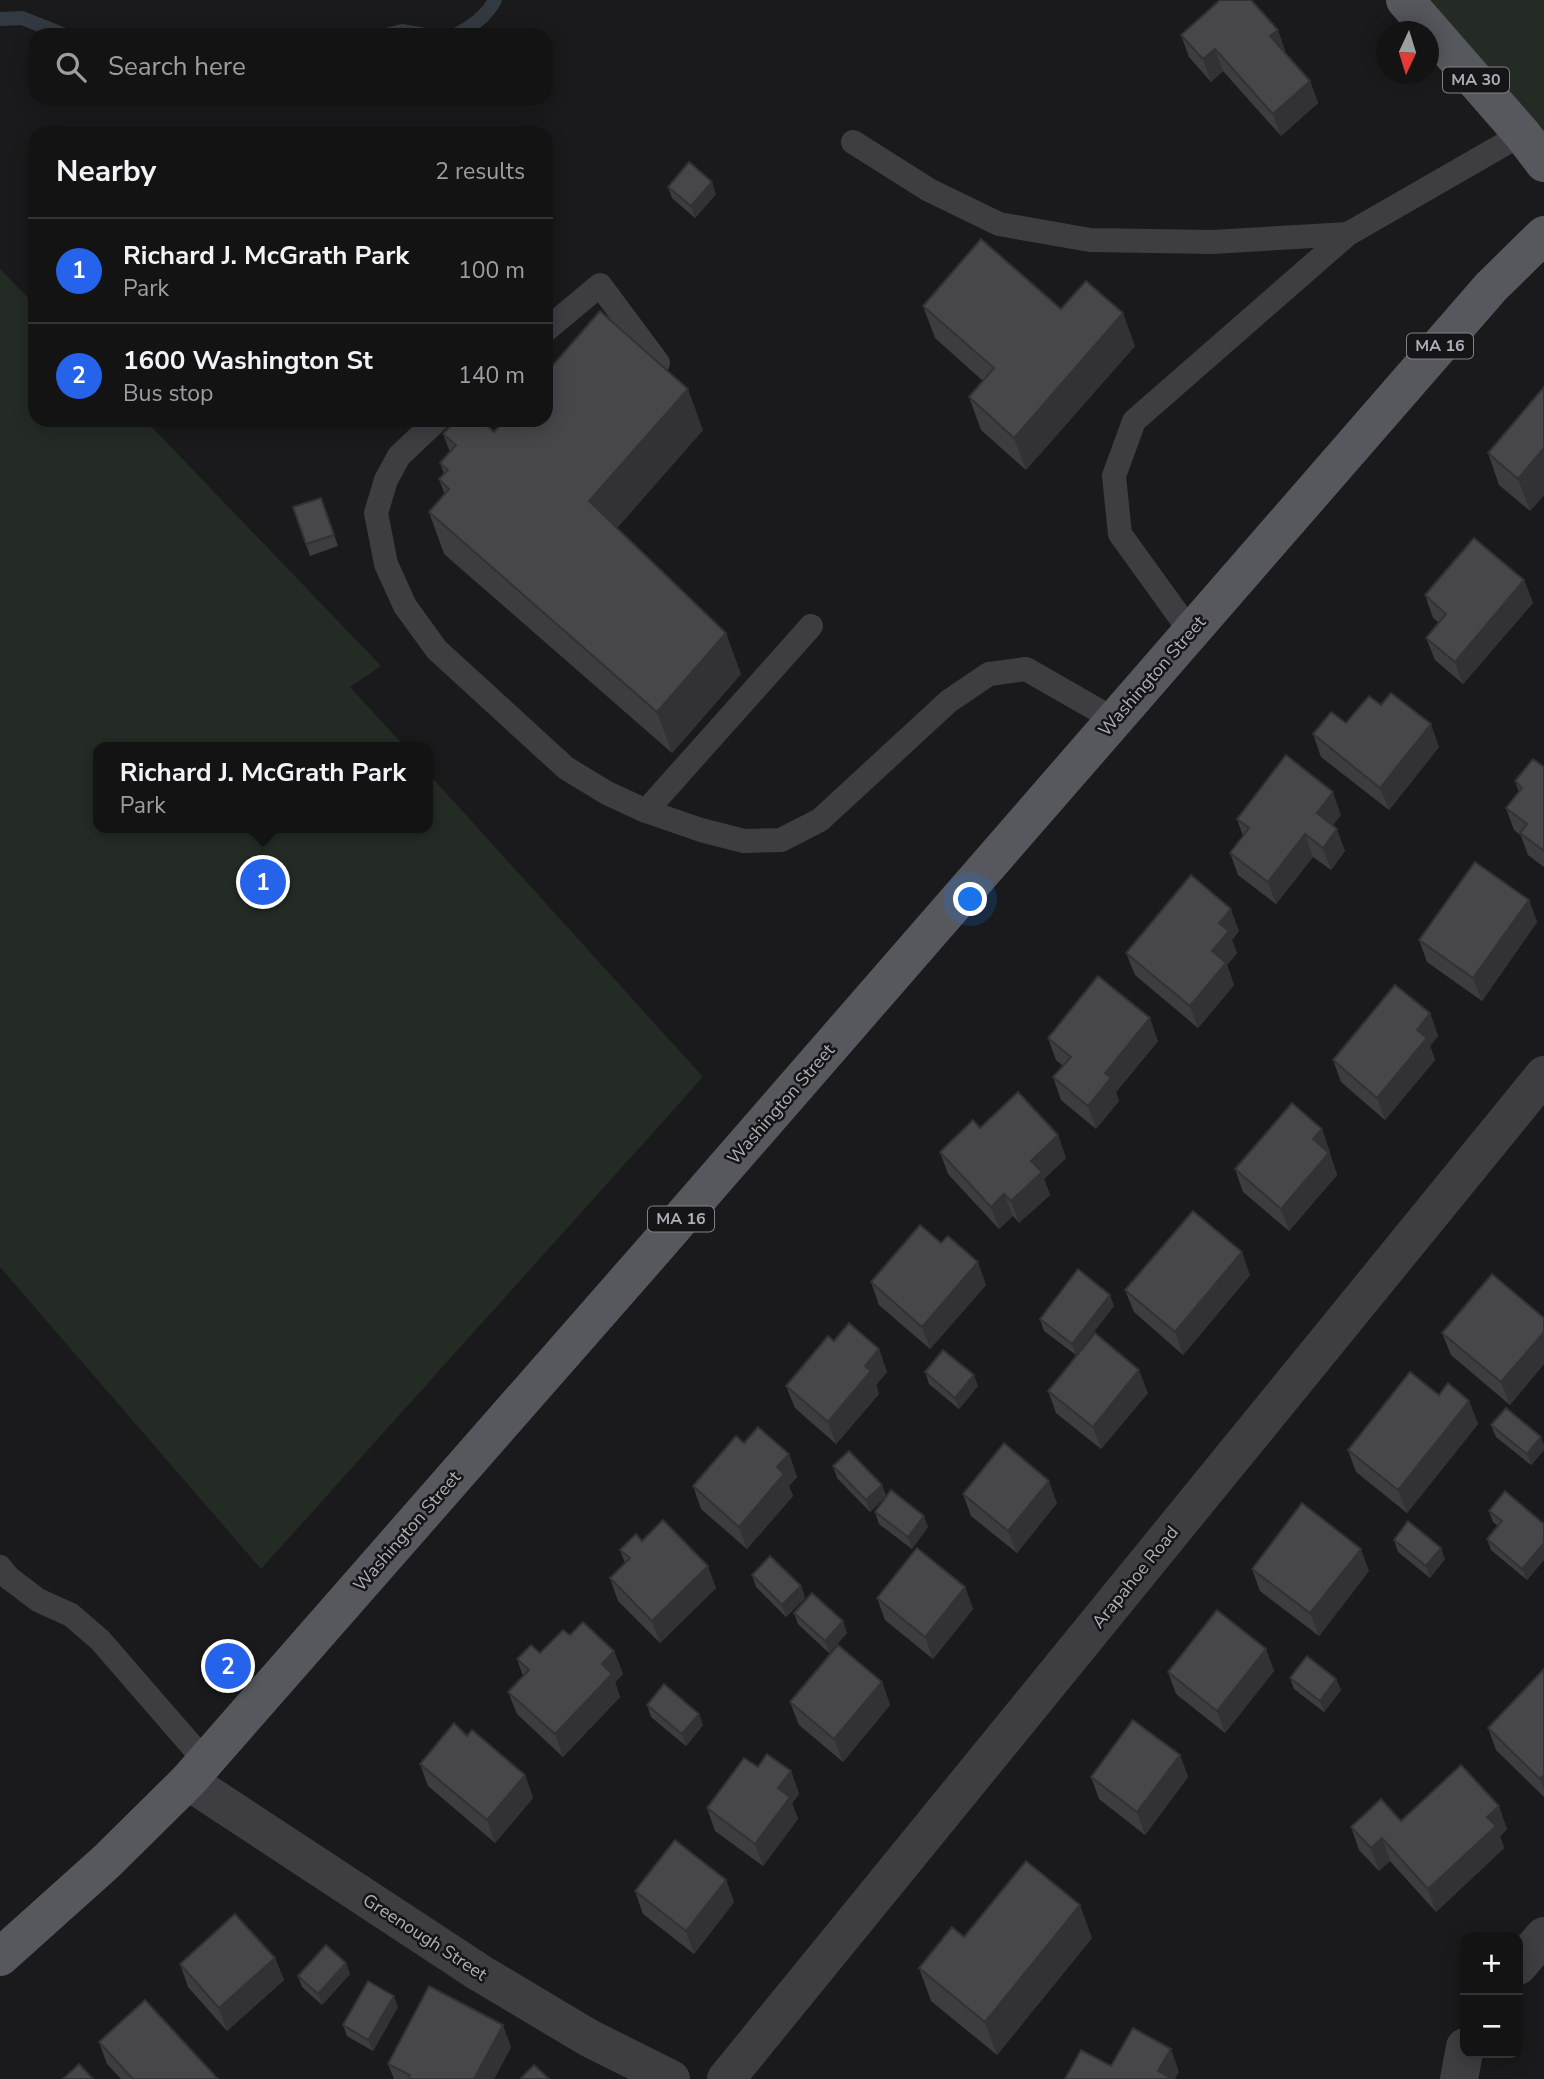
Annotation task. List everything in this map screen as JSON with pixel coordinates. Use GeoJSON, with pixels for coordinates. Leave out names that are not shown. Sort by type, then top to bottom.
{"type":"FeatureCollection","features":[{"type":"Feature","properties":{"kind":"main road","name":"MA 30"},"geometry":{"type":"LineString","coordinates":[[1405,0],[1533,149]]}},
{"type":"Feature","properties":{"kind":"main road","name":"Washington Street"},"geometry":{"type":"LineString","coordinates":[[0,1957],[106,1861],[196,1771],[1491,287],[1544,235]]}},
{"type":"Feature","properties":{"kind":"street","name":"Arapahoe Road"},"geometry":{"type":"LineString","coordinates":[[726,2079],[1544,1075]]}},
{"type":"Feature","properties":{"kind":"street","name":"Greenough Street"},"geometry":{"type":"LineString","coordinates":[[196,1771],[480,1973],[589,2038],[671,2079]]}},
{"type":"Feature","properties":{"kind":"street"},"geometry":{"type":"LineString","coordinates":[[1523,1960],[1544,1936]]}},
{"type":"Feature","properties":{"kind":"street"},"geometry":{"type":"LineString","coordinates":[[1459,2079],[1463,2058]]}},
{"type":"Feature","properties":{"kind":"lane"},"geometry":{"type":"LineString","coordinates":[[853,142],[929,190],[999,224],[1090,240],[1212,242],[1348,234]]}},
{"type":"Feature","properties":{"kind":"lane"},"geometry":{"type":"LineString","coordinates":[[1190,631],[1119,534],[1114,476],[1134,421],[1348,234],[1533,149]]}},
{"type":"Feature","properties":{"kind":"lane"},"geometry":{"type":"LineString","coordinates":[[553,324],[600,285],[658,363]]}},
{"type":"Feature","properties":{"kind":"lane"},"geometry":{"type":"LineString","coordinates":[[430,427],[399,456],[386,480],[376,513],[386,564],[405,606],[437,649],[566,768],[607,793],[646,811],[744,841],[780,840],[820,820],[949,701],[989,674],[1026,669],[1115,720]]}},
{"type":"Feature","properties":{"kind":"lane"},"geometry":{"type":"LineString","coordinates":[[646,811],[811,626]]}},
{"type":"Feature","properties":{"kind":"lane"},"geometry":{"type":"LineString","coordinates":[[0,1567],[9,1578],[38,1600],[71,1615],[100,1640],[196,1771]]}},
{"type":"Feature","properties":{"kind":"shaded area"},"geometry":{"type":"Polygon","coordinates":[[[1390,0],[1544,0],[1544,170],[1439,54],[1439,21],[1409,21],[1390,0]]]}},
{"type":"Feature","properties":{"kind":"shaded area"},"geometry":{"type":"Polygon","coordinates":[[[0,269],[28,298],[28,427],[152,427],[381,666],[350,687],[400,742],[93,742],[93,833],[433,833],[433,779],[703,1077],[261,1569],[0,1267],[0,269]]]}},
{"type":"Feature","properties":{"kind":"building"},"geometry":{"type":"Polygon","coordinates":[[[1220,0],[1251,0],[1278,30],[1270,36],[1310,81],[1273,114],[1215,49],[1203,59],[1181,35],[1220,0]]]}},
{"type":"Feature","properties":{"kind":"building"},"geometry":{"type":"Polygon","coordinates":[[[689,162],[712,182],[691,206],[668,187],[689,162]]]}},
{"type":"Feature","properties":{"kind":"building"},"geometry":{"type":"Polygon","coordinates":[[[981,239],[1061,309],[1086,281],[1123,313],[1014,438],[969,397],[994,368],[923,306],[981,239]]]}},
{"type":"Feature","properties":{"kind":"building"},"geometry":{"type":"Polygon","coordinates":[[[600,311],[688,389],[589,501],[726,633],[657,712],[429,512],[449,489],[439,479],[448,470],[440,463],[456,445],[443,434],[450,427],[489,427],[494,432],[499,427],[553,427],[553,365],[600,311]]]}},
{"type":"Feature","properties":{"kind":"building"},"geometry":{"type":"Polygon","coordinates":[[[1544,387],[1544,448],[1518,479],[1488,453],[1544,387]]]}},
{"type":"Feature","properties":{"kind":"building"},"geometry":{"type":"Polygon","coordinates":[[[321,498],[334,535],[306,544],[293,507],[321,498]]]}},
{"type":"Feature","properties":{"kind":"building"},"geometry":{"type":"Polygon","coordinates":[[[1474,538],[1524,580],[1455,662],[1426,638],[1446,614],[1425,595],[1474,538]]]}},
{"type":"Feature","properties":{"kind":"building"},"geometry":{"type":"Polygon","coordinates":[[[1391,693],[1431,724],[1380,788],[1313,734],[1331,712],[1346,723],[1369,696],[1381,705],[1391,693]]]}},
{"type":"Feature","properties":{"kind":"building"},"geometry":{"type":"Polygon","coordinates":[[[1286,755],[1333,792],[1317,813],[1337,829],[1323,848],[1305,834],[1268,882],[1230,853],[1249,828],[1237,819],[1286,755]]]}},
{"type":"Feature","properties":{"kind":"building"},"geometry":{"type":"Polygon","coordinates":[[[1533,759],[1544,767],[1544,851],[1520,833],[1527,824],[1506,808],[1522,788],[1515,781],[1533,759]]]}},
{"type":"Feature","properties":{"kind":"building"},"geometry":{"type":"Polygon","coordinates":[[[1475,862],[1529,900],[1473,978],[1419,940],[1475,862]]]}},
{"type":"Feature","properties":{"kind":"building"},"geometry":{"type":"Polygon","coordinates":[[[1191,875],[1231,909],[1219,923],[1229,931],[1212,951],[1226,963],[1190,1006],[1126,953],[1191,875]]]}},
{"type":"Feature","properties":{"kind":"building"},"geometry":{"type":"Polygon","coordinates":[[[1098,976],[1150,1018],[1105,1073],[1111,1078],[1088,1106],[1053,1077],[1071,1057],[1048,1038],[1098,976]]]}},
{"type":"Feature","properties":{"kind":"building"},"geometry":{"type":"Polygon","coordinates":[[[1395,985],[1430,1013],[1417,1030],[1427,1038],[1377,1098],[1333,1060],[1395,985]]]}},
{"type":"Feature","properties":{"kind":"building"},"geometry":{"type":"Polygon","coordinates":[[[1018,1092],[1058,1135],[1031,1161],[1042,1172],[1011,1201],[1004,1194],[991,1207],[940,1152],[973,1120],[980,1128],[1018,1092]]]}},
{"type":"Feature","properties":{"kind":"building"},"geometry":{"type":"Polygon","coordinates":[[[1292,1103],[1322,1129],[1313,1139],[1329,1153],[1281,1209],[1235,1169],[1292,1103]]]}},
{"type":"Feature","properties":{"kind":"building"},"geometry":{"type":"Polygon","coordinates":[[[1193,1211],[1242,1252],[1175,1332],[1125,1290],[1193,1211]]]}},
{"type":"Feature","properties":{"kind":"building"},"geometry":{"type":"Polygon","coordinates":[[[920,1225],[941,1243],[948,1236],[978,1262],[922,1327],[871,1282],[920,1225]]]}},
{"type":"Feature","properties":{"kind":"building"},"geometry":{"type":"Polygon","coordinates":[[[1078,1269],[1110,1295],[1072,1344],[1040,1319],[1078,1269]]]}},
{"type":"Feature","properties":{"kind":"building"},"geometry":{"type":"Polygon","coordinates":[[[1492,1274],[1544,1318],[1544,1332],[1501,1382],[1442,1333],[1492,1274]]]}},
{"type":"Feature","properties":{"kind":"building"},"geometry":{"type":"Polygon","coordinates":[[[849,1323],[879,1349],[865,1366],[871,1371],[828,1422],[786,1386],[828,1336],[834,1341],[849,1323]]]}},
{"type":"Feature","properties":{"kind":"building"},"geometry":{"type":"Polygon","coordinates":[[[1095,1333],[1139,1370],[1093,1427],[1048,1391],[1095,1333]]]}},
{"type":"Feature","properties":{"kind":"building"},"geometry":{"type":"Polygon","coordinates":[[[943,1350],[974,1375],[955,1398],[925,1372],[943,1350]]]}},
{"type":"Feature","properties":{"kind":"building"},"geometry":{"type":"Polygon","coordinates":[[[1410,1372],[1439,1395],[1448,1383],[1469,1401],[1398,1490],[1348,1450],[1410,1372]]]}},
{"type":"Feature","properties":{"kind":"building"},"geometry":{"type":"Polygon","coordinates":[[[1506,1408],[1541,1437],[1527,1454],[1491,1425],[1506,1408]]]}},
{"type":"Feature","properties":{"kind":"building"},"geometry":{"type":"Polygon","coordinates":[[[758,1427],[789,1454],[777,1467],[784,1474],[739,1527],[693,1486],[736,1436],[744,1443],[758,1427]]]}},
{"type":"Feature","properties":{"kind":"building"},"geometry":{"type":"Polygon","coordinates":[[[1004,1443],[1049,1481],[1008,1531],[963,1494],[1004,1443]]]}},
{"type":"Feature","properties":{"kind":"building"},"geometry":{"type":"Polygon","coordinates":[[[849,1451],[882,1485],[866,1500],[833,1466],[849,1451]]]}},
{"type":"Feature","properties":{"kind":"building"},"geometry":{"type":"Polygon","coordinates":[[[891,1490],[924,1516],[908,1537],[875,1512],[891,1490]]]}},
{"type":"Feature","properties":{"kind":"building"},"geometry":{"type":"Polygon","coordinates":[[[1505,1491],[1544,1524],[1544,1543],[1522,1569],[1487,1539],[1502,1521],[1489,1511],[1505,1491]]]}},
{"type":"Feature","properties":{"kind":"building"},"geometry":{"type":"Polygon","coordinates":[[[1302,1503],[1361,1549],[1310,1613],[1252,1569],[1302,1503]]]}},
{"type":"Feature","properties":{"kind":"building"},"geometry":{"type":"Polygon","coordinates":[[[663,1520],[708,1566],[652,1621],[610,1578],[630,1558],[620,1550],[636,1534],[642,1541],[663,1520]]]}},
{"type":"Feature","properties":{"kind":"building"},"geometry":{"type":"Polygon","coordinates":[[[1408,1521],[1441,1548],[1426,1566],[1394,1540],[1408,1521]]]}},
{"type":"Feature","properties":{"kind":"building"},"geometry":{"type":"Polygon","coordinates":[[[917,1548],[965,1587],[925,1637],[877,1598],[917,1548]]]}},
{"type":"Feature","properties":{"kind":"building"},"geometry":{"type":"Polygon","coordinates":[[[770,1556],[801,1586],[782,1605],[752,1575],[770,1556]]]}},
{"type":"Feature","properties":{"kind":"building"},"geometry":{"type":"Polygon","coordinates":[[[812,1593],[843,1621],[825,1641],[794,1613],[812,1593]]]}},
{"type":"Feature","properties":{"kind":"building"},"geometry":{"type":"Polygon","coordinates":[[[1217,1610],[1266,1649],[1217,1711],[1168,1672],[1217,1610]]]}},
{"type":"Feature","properties":{"kind":"building"},"geometry":{"type":"Polygon","coordinates":[[[583,1622],[614,1651],[602,1664],[612,1674],[555,1734],[508,1692],[529,1670],[517,1659],[531,1645],[540,1653],[563,1630],[570,1635],[583,1622]]]}},
{"type":"Feature","properties":{"kind":"building"},"geometry":{"type":"Polygon","coordinates":[[[838,1645],[882,1682],[834,1739],[790,1702],[838,1645]]]}},
{"type":"Feature","properties":{"kind":"building"},"geometry":{"type":"Polygon","coordinates":[[[1307,1656],[1336,1679],[1320,1701],[1290,1678],[1307,1656]]]}},
{"type":"Feature","properties":{"kind":"building"},"geometry":{"type":"Polygon","coordinates":[[[1544,1669],[1544,1775],[1540,1779],[1488,1728],[1544,1669]]]}},
{"type":"Feature","properties":{"kind":"building"},"geometry":{"type":"Polygon","coordinates":[[[664,1684],[699,1714],[682,1734],[647,1705],[664,1684]]]}},
{"type":"Feature","properties":{"kind":"building"},"geometry":{"type":"Polygon","coordinates":[[[1133,1720],[1180,1755],[1137,1812],[1091,1777],[1133,1720]]]}},
{"type":"Feature","properties":{"kind":"building"},"geometry":{"type":"Polygon","coordinates":[[[454,1723],[467,1736],[472,1730],[525,1775],[487,1820],[420,1764],[454,1723]]]}},
{"type":"Feature","properties":{"kind":"building"},"geometry":{"type":"Polygon","coordinates":[[[767,1754],[791,1771],[778,1788],[790,1797],[755,1844],[707,1808],[744,1758],[758,1767],[767,1754]]]}},
{"type":"Feature","properties":{"kind":"building"},"geometry":{"type":"Polygon","coordinates":[[[1461,1765],[1499,1806],[1487,1817],[1496,1826],[1428,1889],[1382,1838],[1371,1848],[1351,1827],[1381,1799],[1401,1821],[1461,1765]]]}},
{"type":"Feature","properties":{"kind":"building"},"geometry":{"type":"Polygon","coordinates":[[[675,1840],[726,1880],[686,1931],[635,1891],[675,1840]]]}},
{"type":"Feature","properties":{"kind":"building"},"geometry":{"type":"Polygon","coordinates":[[[1026,1861],[1080,1905],[985,2022],[919,1968],[952,1927],[964,1937],[1026,1861]]]}},
{"type":"Feature","properties":{"kind":"building"},"geometry":{"type":"Polygon","coordinates":[[[235,1914],[275,1958],[219,2008],[180,1964],[235,1914]]]}},
{"type":"Feature","properties":{"kind":"building"},"geometry":{"type":"Polygon","coordinates":[[[326,1945],[346,1963],[318,1994],[298,1976],[326,1945]]]}},
{"type":"Feature","properties":{"kind":"building"},"geometry":{"type":"Polygon","coordinates":[[[368,1981],[394,1996],[368,2040],[343,2025],[368,1981]]]}},
{"type":"Feature","properties":{"kind":"building"},"geometry":{"type":"Polygon","coordinates":[[[429,1986],[503,2025],[474,2079],[408,2079],[410,2075],[388,2064],[429,1986]]]}},
{"type":"Feature","properties":{"kind":"building"},"geometry":{"type":"Polygon","coordinates":[[[145,2000],[218,2079],[133,2079],[99,2042],[145,2000]]]}},
{"type":"Feature","properties":{"kind":"building"},"geometry":{"type":"Polygon","coordinates":[[[1133,2028],[1171,2049],[1158,2071],[1172,2079],[1065,2079],[1081,2050],[1111,2066],[1133,2028]]]}},
{"type":"Feature","properties":{"kind":"building"},"geometry":{"type":"Polygon","coordinates":[[[79,2064],[93,2079],[63,2079],[79,2064]]]}},
{"type":"Feature","properties":{"kind":"building"},"geometry":{"type":"Polygon","coordinates":[[[534,2065],[549,2079],[520,2079],[534,2065]]]}},
{"type":"Feature","properties":{"kind":"waterway"},"geometry":{"type":"LineString","coordinates":[[468,28],[487,12],[495,0]]}},
{"type":"Feature","properties":{"kind":"waterway"},"geometry":{"type":"LineString","coordinates":[[0,19],[22,18],[47,28]]}},
{"type":"Feature","properties":{"kind":"place","name":"Richard J. McGrath Park"},"geometry":{"type":"Point","coordinates":[263,882]}},
{"type":"Feature","properties":{"kind":"place","name":"1600 Washington St"},"geometry":{"type":"Point","coordinates":[228,1666]}}]}
